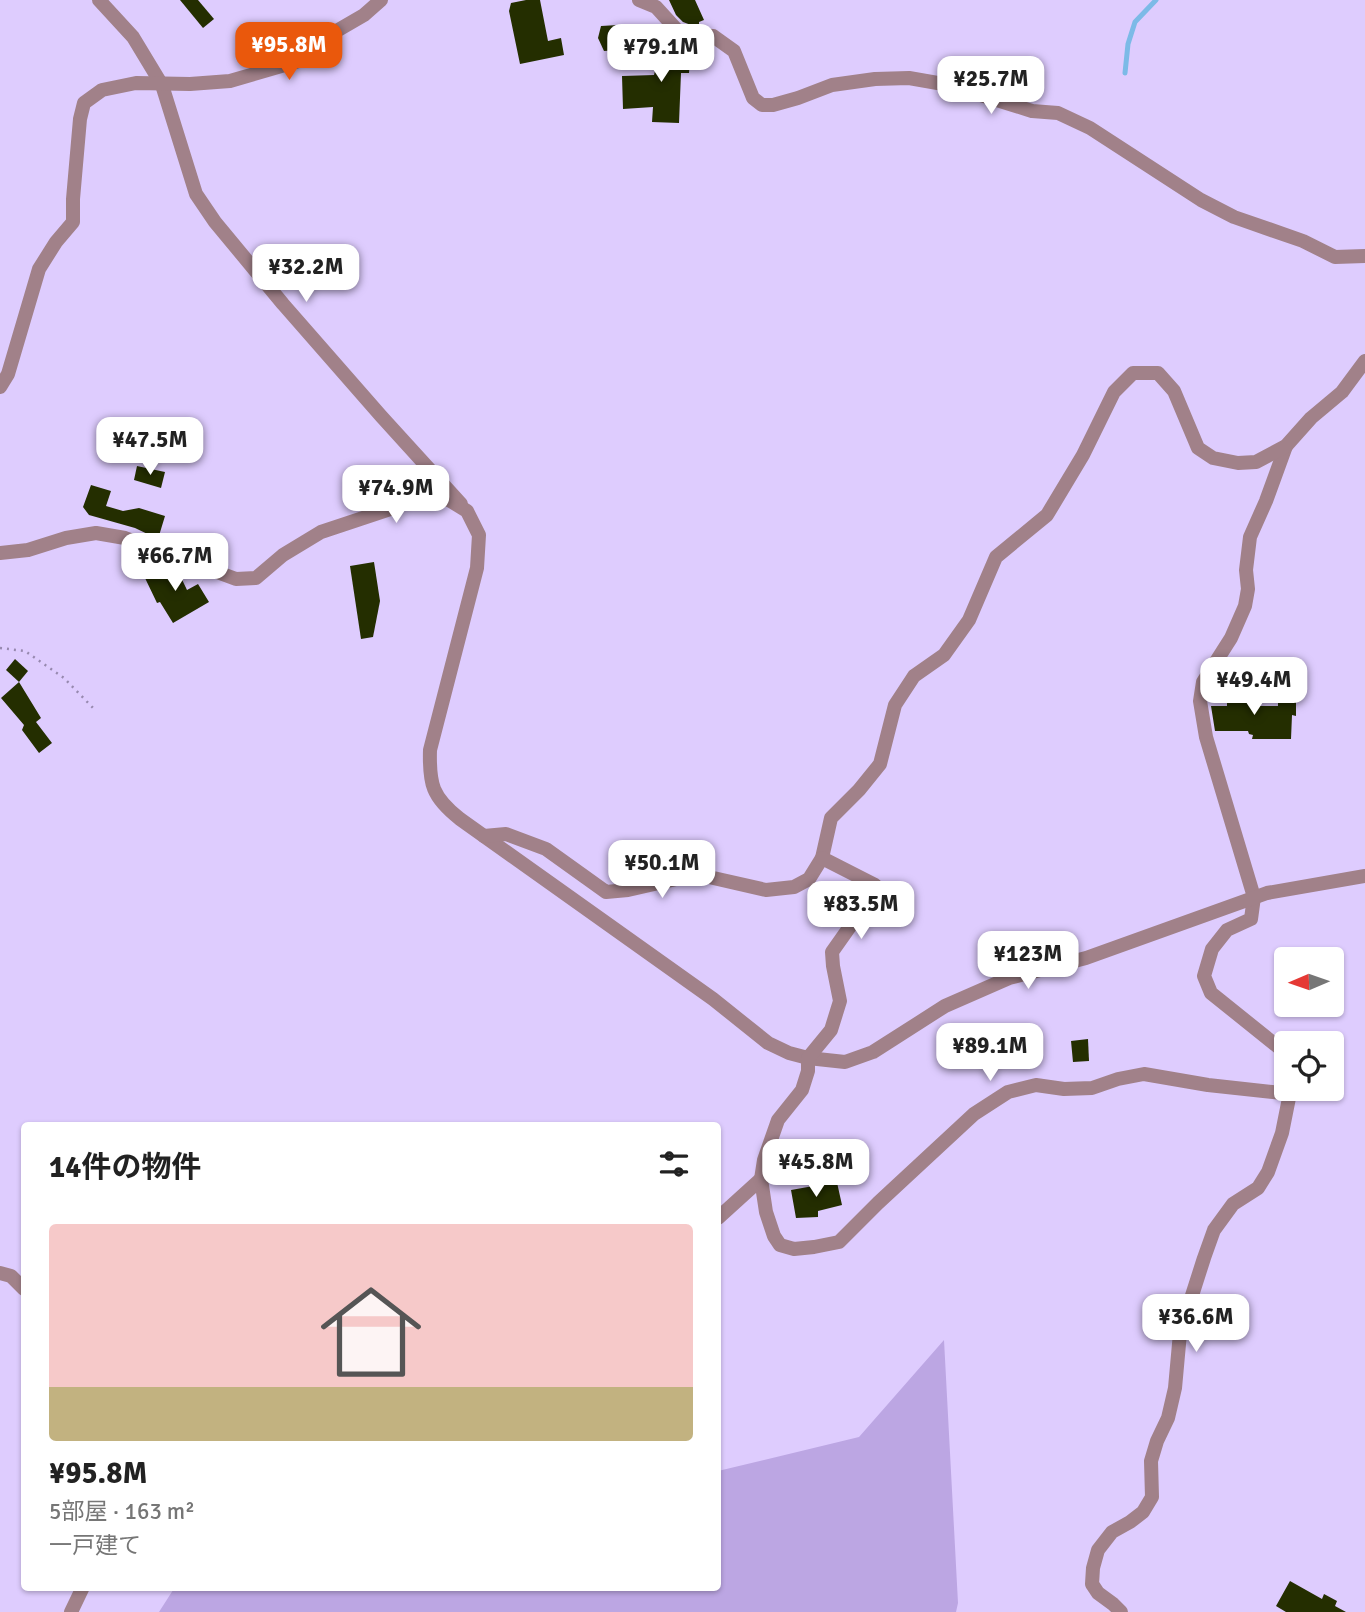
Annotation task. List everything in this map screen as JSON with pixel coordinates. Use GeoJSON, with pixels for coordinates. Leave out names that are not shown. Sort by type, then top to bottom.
{"type":"FeatureCollection","features":[{"type":"Feature","properties":{"kind":"street"},"geometry":{"type":"LineString","coordinates":[[99,0],[133,37],[162,85],[196,194],[215,222],[381,416],[467,511],[479,535],[477,568],[430,750],[429,775],[436,794],[446,808],[713,999],[768,1043],[808,1058],[845,1062],[873,1052],[945,1006],[1009,978],[1086,957],[1267,893],[1365,876]]}},
{"type":"Feature","properties":{"kind":"street"},"geometry":{"type":"LineString","coordinates":[[0,387],[8,374],[39,269],[73,222],[80,119],[84,103],[102,90],[135,83],[162,85],[230,81],[302,60],[333,33],[364,15],[381,0]]}},
{"type":"Feature","properties":{"kind":"street"},"geometry":{"type":"LineString","coordinates":[[639,0],[656,7],[677,30],[689,35],[713,36],[734,51],[754,98],[762,105],[798,98],[832,85],[875,79],[909,78],[949,85],[1032,111],[1058,113],[1090,128],[1201,200],[1234,217],[1303,241],[1335,257],[1365,256]]}},
{"type":"Feature","properties":{"kind":"street"},"geometry":{"type":"LineString","coordinates":[[484,836],[506,834],[546,849],[606,892],[628,890],[685,877],[709,877],[766,890],[794,887],[809,879],[822,858],[831,818],[880,764],[895,705],[914,676],[943,655],[969,620],[996,557],[1047,515],[1083,455],[1114,392],[1133,373],[1158,373],[1174,391],[1198,448],[1213,458],[1238,463],[1256,462],[1286,446],[1311,418],[1342,392],[1365,362]]}},
{"type":"Feature","properties":{"kind":"street"},"geometry":{"type":"LineString","coordinates":[[1274,1044],[1211,993],[1204,976],[1212,949],[1227,930],[1251,919],[1254,897],[1206,737],[1200,701],[1203,682],[1231,638],[1245,607],[1250,537],[1286,446]]}},
{"type":"Feature","properties":{"kind":"street"},"geometry":{"type":"LineString","coordinates":[[0,553],[28,550],[66,538],[96,533],[125,538],[236,579],[256,578],[283,555],[321,532],[393,508],[422,495],[449,500],[467,511]]}},
{"type":"Feature","properties":{"kind":"street"},"geometry":{"type":"LineString","coordinates":[[822,858],[875,885],[832,952],[840,1000],[831,1030],[808,1058],[808,1071],[802,1090],[778,1120],[764,1160],[761,1179],[766,1212],[780,1245],[794,1249],[839,1242],[974,1114],[1008,1092],[1036,1085],[1064,1089],[1092,1088],[1144,1074],[1208,1085],[1274,1090]]}},
{"type":"Feature","properties":{"kind":"street"},"geometry":{"type":"LineString","coordinates":[[1121,1612],[1098,1593],[1092,1584],[1098,1550],[1112,1532],[1143,1512],[1152,1497],[1151,1461],[1168,1418],[1175,1388],[1180,1333],[1204,1258],[1214,1230],[1233,1204],[1258,1188],[1268,1172],[1282,1133],[1289,1101]]}},
{"type":"Feature","properties":{"kind":"street"},"geometry":{"type":"LineString","coordinates":[[721,1215],[761,1179]]}},
{"type":"Feature","properties":{"kind":"street"},"geometry":{"type":"LineString","coordinates":[[0,1273],[10,1276],[21,1286]]}},
{"type":"Feature","properties":{"kind":"street"},"geometry":{"type":"LineString","coordinates":[[71,1612],[81,1591]]}},
{"type":"Feature","properties":{"kind":"path"},"geometry":{"type":"LineString","coordinates":[[0,648],[25,650],[64,678],[96,711]]}},
{"type":"Feature","properties":{"kind":"shaded area"},"geometry":{"type":"Polygon","coordinates":[[[944,1340],[958,1603],[956,1612],[159,1612],[172,1591],[721,1591],[721,1470],[859,1437],[944,1340]]]}},
{"type":"Feature","properties":{"kind":"building"},"geometry":{"type":"Polygon","coordinates":[[[180,0],[198,0],[214,19],[203,28],[180,0]]]}},
{"type":"Feature","properties":{"kind":"building"},"geometry":{"type":"Polygon","coordinates":[[[540,0],[548,41],[561,38],[564,55],[520,64],[509,11],[511,3],[540,0]]]}},
{"type":"Feature","properties":{"kind":"building"},"geometry":{"type":"Polygon","coordinates":[[[669,0],[695,0],[704,20],[699,22],[699,26],[683,22],[676,15],[669,0]]]}},
{"type":"Feature","properties":{"kind":"building"},"geometry":{"type":"Polygon","coordinates":[[[636,24],[636,49],[604,51],[598,38],[601,26],[636,24]]]}},
{"type":"Feature","properties":{"kind":"building"},"geometry":{"type":"Polygon","coordinates":[[[666,40],[698,45],[698,60],[690,59],[689,73],[681,73],[679,123],[652,122],[653,107],[623,109],[622,76],[664,72],[666,40]]]}},
{"type":"Feature","properties":{"kind":"building"},"geometry":{"type":"Polygon","coordinates":[[[137,466],[165,472],[161,488],[134,480],[137,466]]]}},
{"type":"Feature","properties":{"kind":"building"},"geometry":{"type":"Polygon","coordinates":[[[91,485],[111,491],[106,506],[123,511],[139,508],[165,516],[158,539],[135,528],[89,515],[83,507],[91,485]]]}},
{"type":"Feature","properties":{"kind":"building"},"geometry":{"type":"Polygon","coordinates":[[[374,562],[380,601],[373,637],[361,639],[350,566],[374,562]]]}},
{"type":"Feature","properties":{"kind":"building"},"geometry":{"type":"Polygon","coordinates":[[[171,565],[176,567],[187,590],[198,584],[209,602],[173,623],[160,602],[157,603],[145,578],[171,565]]]}},
{"type":"Feature","properties":{"kind":"building"},"geometry":{"type":"Polygon","coordinates":[[[15,659],[28,671],[19,682],[6,670],[15,659]]]}},
{"type":"Feature","properties":{"kind":"building"},"geometry":{"type":"Polygon","coordinates":[[[19,682],[41,718],[36,722],[52,743],[39,753],[22,730],[24,725],[1,698],[19,682]]]}},
{"type":"Feature","properties":{"kind":"building"},"geometry":{"type":"Polygon","coordinates":[[[1227,689],[1249,690],[1249,706],[1278,706],[1278,702],[1296,702],[1296,716],[1292,715],[1291,739],[1252,739],[1253,735],[1248,731],[1215,731],[1211,706],[1227,706],[1227,689]]]}},
{"type":"Feature","properties":{"kind":"building"},"geometry":{"type":"Polygon","coordinates":[[[1088,1039],[1089,1061],[1073,1062],[1071,1041],[1088,1039]]]}},
{"type":"Feature","properties":{"kind":"building"},"geometry":{"type":"Polygon","coordinates":[[[836,1178],[842,1205],[818,1211],[818,1217],[796,1218],[791,1190],[819,1185],[819,1181],[836,1178]]]}},
{"type":"Feature","properties":{"kind":"building"},"geometry":{"type":"Polygon","coordinates":[[[1290,1581],[1322,1599],[1324,1594],[1337,1601],[1335,1606],[1346,1612],[1286,1612],[1276,1606],[1290,1581]]]}},
{"type":"Feature","properties":{"kind":"waterway"},"geometry":{"type":"LineString","coordinates":[[1125,73],[1128,44],[1135,22],[1156,0]]}}]}
